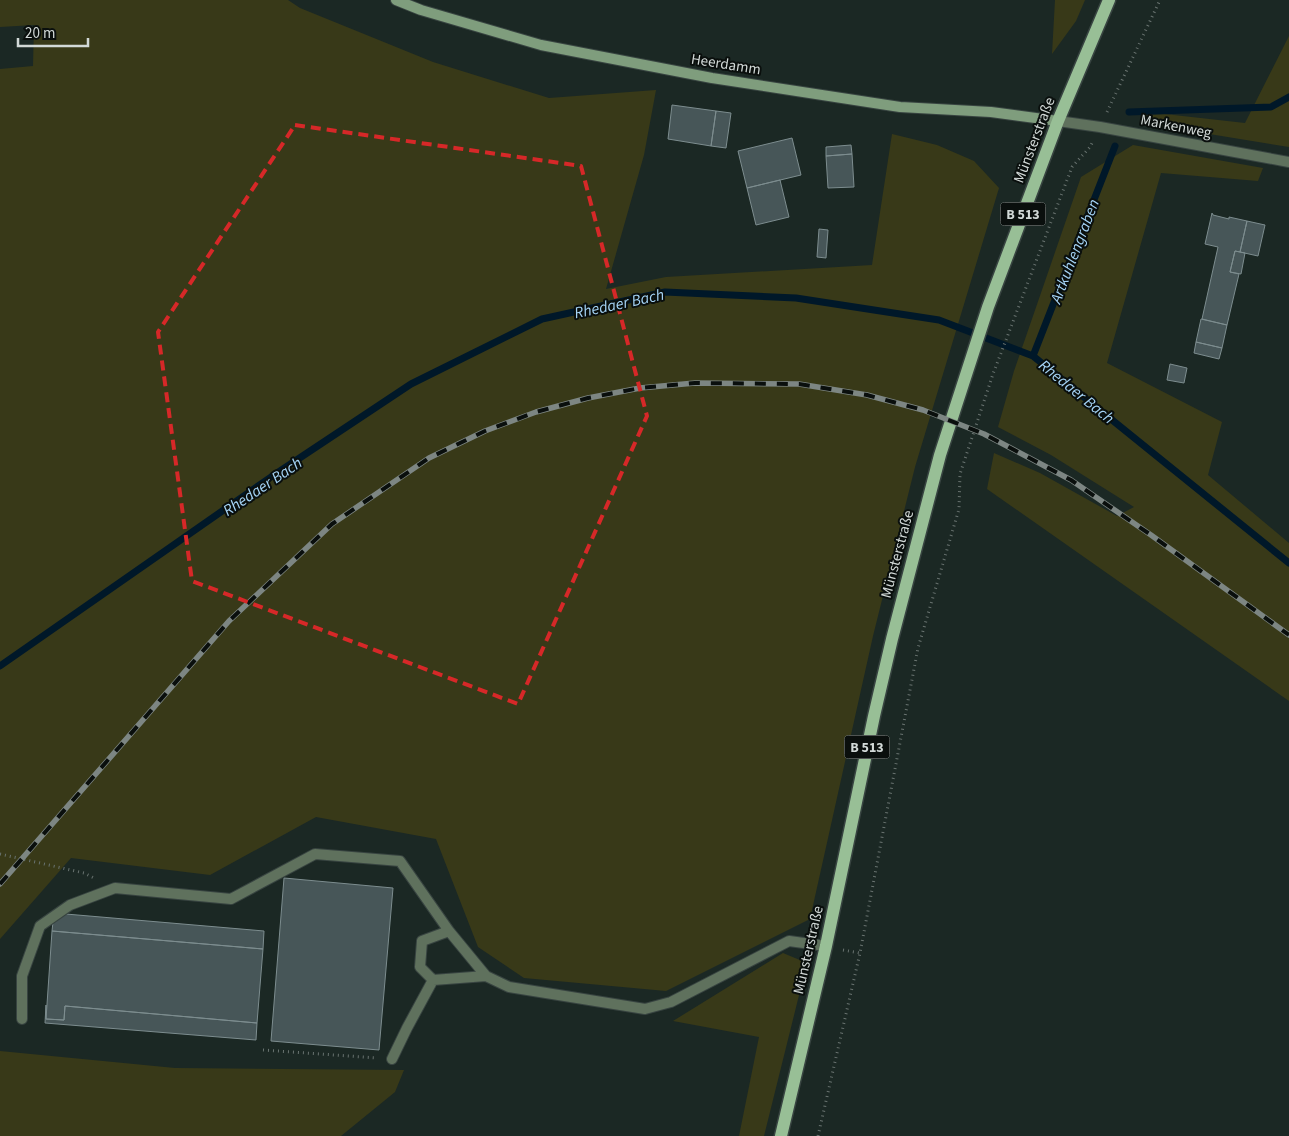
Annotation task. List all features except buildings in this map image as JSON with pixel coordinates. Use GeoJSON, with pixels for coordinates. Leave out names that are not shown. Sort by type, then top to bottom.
{"type":"FeatureCollection","features":[{"type":"Feature","properties":{"kind":"main road","name":"Münsterstraße"},"geometry":{"type":"LineString","coordinates":[[782,1136],[826,946],[874,716],[940,455],[988,307],[1058,121],[1109,0]]}},
{"type":"Feature","properties":{"kind":"street","name":"Heerdamm"},"geometry":{"type":"LineString","coordinates":[[396,0],[421,10],[541,45],[712,78],[900,106],[991,112],[1058,121]]}},
{"type":"Feature","properties":{"kind":"street","name":"Markenweg"},"geometry":{"type":"LineString","coordinates":[[1058,121],[1289,162]]}},
{"type":"Feature","properties":{"kind":"street"},"geometry":{"type":"LineString","coordinates":[[22,1019],[22,976],[40,926],[70,905],[115,888],[231,898],[315,854],[400,861],[449,931],[486,976],[509,987],[646,1009],[671,1002],[789,941],[826,946]]}},
{"type":"Feature","properties":{"kind":"street"},"geometry":{"type":"LineString","coordinates":[[449,931],[422,941],[420,967],[433,980],[486,976]]}},
{"type":"Feature","properties":{"kind":"street"},"geometry":{"type":"LineString","coordinates":[[392,1059],[433,980]]}},
{"type":"Feature","properties":{"kind":"path"},"geometry":{"type":"LineString","coordinates":[[818,1136],[860,953],[918,648],[958,509],[960,474],[993,374],[1072,167],[1090,147],[1160,0]]}},
{"type":"Feature","properties":{"kind":"path"},"geometry":{"type":"LineString","coordinates":[[0,854],[84,873],[115,888]]}},
{"type":"Feature","properties":{"kind":"path"},"geometry":{"type":"LineString","coordinates":[[263,1050],[392,1059]]}},
{"type":"Feature","properties":{"kind":"highlighted area"},"geometry":{"type":"Polygon","coordinates":[[[295,125],[581,166],[647,416],[518,704],[192,581],[158,332],[295,125]]]}},
{"type":"Feature","properties":{"kind":"shaded area"},"geometry":{"type":"Polygon","coordinates":[[[0,0],[288,0],[300,8],[433,62],[549,98],[656,90],[644,155],[606,289],[666,277],[872,265],[892,134],[937,145],[974,161],[999,188],[915,467],[873,636],[810,919],[666,991],[524,978],[478,947],[436,839],[316,817],[210,875],[71,858],[0,939],[0,69],[33,66],[34,25],[0,27],[0,0]]]}},
{"type":"Feature","properties":{"kind":"shaded area"},"geometry":{"type":"Polygon","coordinates":[[[1055,0],[1085,0],[1076,21],[1052,54],[1055,0]]]}},
{"type":"Feature","properties":{"kind":"shaded area"},"geometry":{"type":"Polygon","coordinates":[[[1289,36],[1289,147],[1142,123],[1147,112],[1245,123],[1289,36]]]}},
{"type":"Feature","properties":{"kind":"shaded area"},"geometry":{"type":"Polygon","coordinates":[[[1133,145],[1263,168],[1258,181],[1161,173],[1107,363],[1222,422],[1208,475],[1289,543],[1289,701],[987,489],[994,453],[1040,473],[1117,516],[1134,507],[1051,455],[998,427],[1014,371],[1081,177],[1133,145]]]}},
{"type":"Feature","properties":{"kind":"shaded area"},"geometry":{"type":"Polygon","coordinates":[[[783,953],[807,963],[764,1136],[739,1136],[759,1037],[673,1021],[783,953]]]}},
{"type":"Feature","properties":{"kind":"shaded area"},"geometry":{"type":"Polygon","coordinates":[[[0,1051],[175,1068],[404,1070],[395,1092],[341,1136],[0,1136],[0,1051]]]}},
{"type":"Feature","properties":{"kind":"waterway","name":"Artkuhlengraben"},"geometry":{"type":"LineString","coordinates":[[1129,112],[1271,107],[1289,97]]}},
{"type":"Feature","properties":{"kind":"waterway","name":"Artkuhlengraben"},"geometry":{"type":"LineString","coordinates":[[1033,356],[1115,146]]}},
{"type":"Feature","properties":{"kind":"waterway","name":"Rhedaer Bach"},"geometry":{"type":"LineString","coordinates":[[0,666],[271,477],[411,384],[542,319],[665,292],[796,298],[939,320],[1033,356],[1289,563]]}},
{"type":"Feature","properties":{"kind":"railway"},"geometry":{"type":"LineString","coordinates":[[0,884],[229,621],[332,524],[429,458],[485,431],[536,412],[588,398],[640,388],[695,383],[799,384],[867,395],[923,410],[984,434],[1071,480],[1151,535],[1289,635]]}}]}
